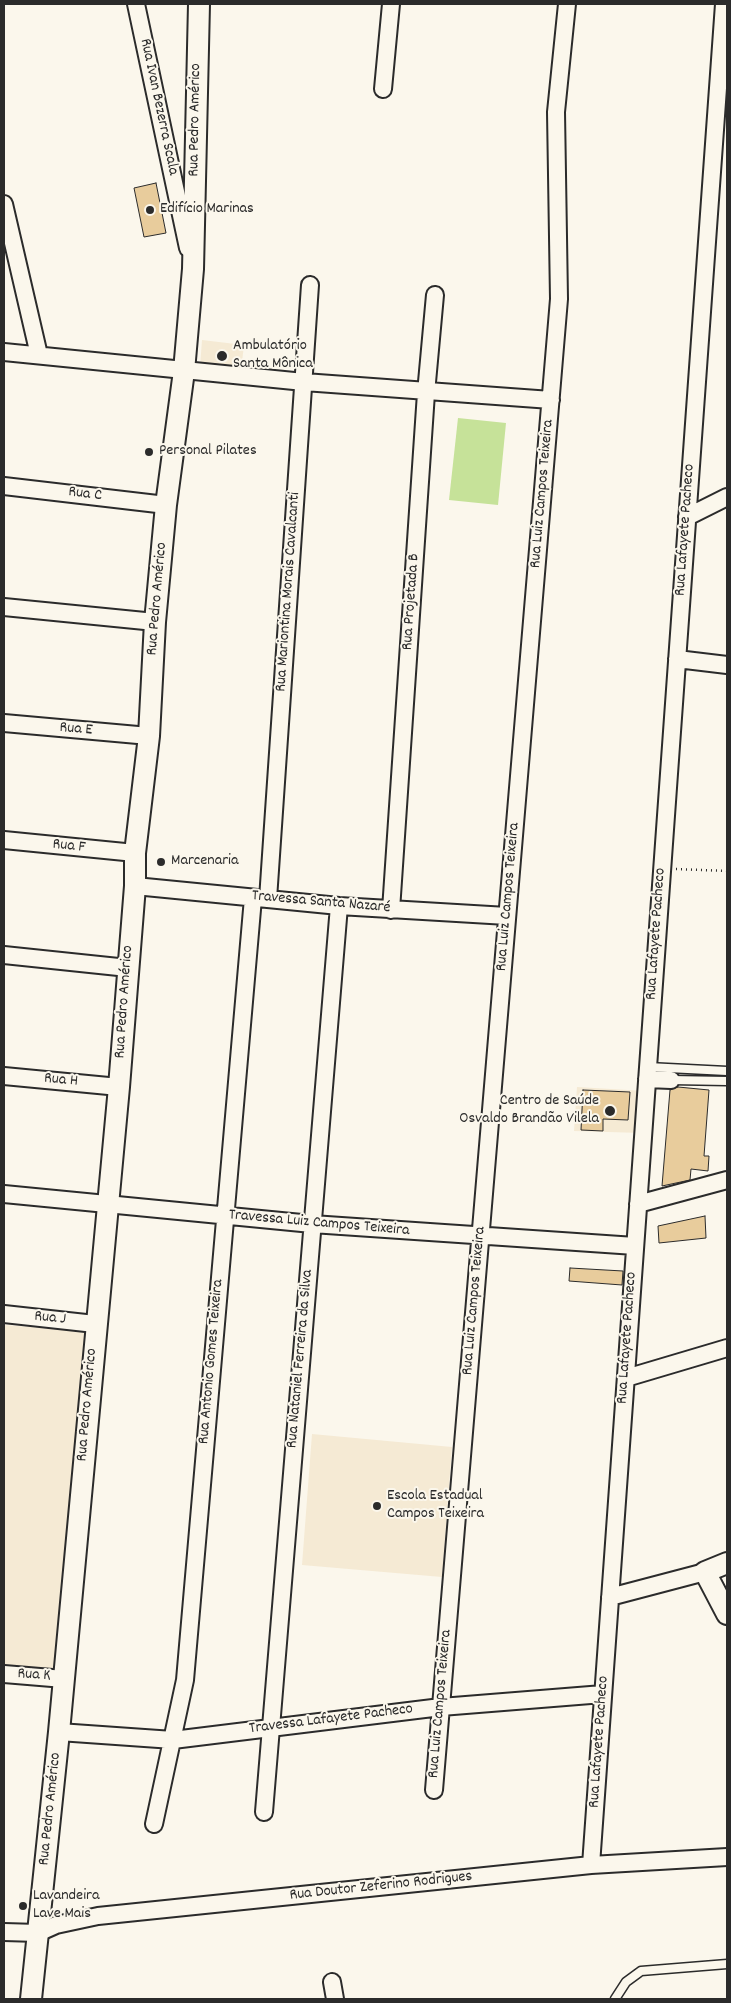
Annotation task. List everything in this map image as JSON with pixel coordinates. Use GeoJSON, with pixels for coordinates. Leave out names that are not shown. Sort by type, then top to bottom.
{"type":"FeatureCollection","features":[{"type":"Feature","properties":{"kind":"street","name":"Rua Ivan Bezerra Scala"},"geometry":{"type":"LineString","coordinates":[[136,4],[193,269]]}},
{"type":"Feature","properties":{"kind":"street","name":"Rua Pedro Américo"},"geometry":{"type":"LineString","coordinates":[[31,1999],[59,1732],[95,1324],[119,1087],[135,886],[135,853],[149,736],[155,622],[166,504],[184,371],[193,269],[199,4]]}},
{"type":"Feature","properties":{"kind":"street"},"geometry":{"type":"LineString","coordinates":[[383,89],[391,4]]}},
{"type":"Feature","properties":{"kind":"street","name":"Rua Luiz Campos Teixeira"},"geometry":{"type":"LineString","coordinates":[[434,1790],[559,299],[556,112],[567,4]]}},
{"type":"Feature","properties":{"kind":"street","name":"Rua Lafayete Pacheco"},"geometry":{"type":"LineString","coordinates":[[591,1865],[687,518],[720,155],[724,4]]}},
{"type":"Feature","properties":{"kind":"street"},"geometry":{"type":"LineString","coordinates":[[4,204],[39,355]]}},
{"type":"Feature","properties":{"kind":"street","name":"Rua Mariontina Morais Cavalcanti"},"geometry":{"type":"LineString","coordinates":[[261,898],[304,382],[310,285]]}},
{"type":"Feature","properties":{"kind":"street","name":"Rua Projetada B"},"geometry":{"type":"LineString","coordinates":[[391,910],[426,393],[435,295]]}},
{"type":"Feature","properties":{"kind":"street"},"geometry":{"type":"LineString","coordinates":[[4,352],[184,371],[426,393],[551,400]]}},
{"type":"Feature","properties":{"kind":"street","name":"Rua C"},"geometry":{"type":"LineString","coordinates":[[4,486],[166,504]]}},
{"type":"Feature","properties":{"kind":"street"},"geometry":{"type":"LineString","coordinates":[[687,518],[727,497]]}},
{"type":"Feature","properties":{"kind":"street"},"geometry":{"type":"LineString","coordinates":[[4,607],[155,622]]}},
{"type":"Feature","properties":{"kind":"street"},"geometry":{"type":"LineString","coordinates":[[677,659],[727,665]]}},
{"type":"Feature","properties":{"kind":"street","name":"Rua E"},"geometry":{"type":"LineString","coordinates":[[4,724],[149,736]]}},
{"type":"Feature","properties":{"kind":"street","name":"Rua F"},"geometry":{"type":"LineString","coordinates":[[4,840],[135,853]]}},
{"type":"Feature","properties":{"kind":"street","name":"Travessa Santa Nazaré"},"geometry":{"type":"LineString","coordinates":[[135,886],[339,906],[507,916]]}},
{"type":"Feature","properties":{"kind":"street","name":"Rua Antonio Gomes Teixeira"},"geometry":{"type":"LineString","coordinates":[[154,1824],[185,1680],[225,1216],[261,898]]}},
{"type":"Feature","properties":{"kind":"street","name":"Rua Nataniel Ferreira da Silva"},"geometry":{"type":"LineString","coordinates":[[264,1812],[339,906]]}},
{"type":"Feature","properties":{"kind":"street"},"geometry":{"type":"LineString","coordinates":[[4,955],[128,968]]}},
{"type":"Feature","properties":{"kind":"street"},"geometry":{"type":"LineString","coordinates":[[647,1073],[671,1080]]}},
{"type":"Feature","properties":{"kind":"street","name":"Rua H"},"geometry":{"type":"LineString","coordinates":[[4,1076],[119,1087]]}},
{"type":"Feature","properties":{"kind":"street"},"geometry":{"type":"LineString","coordinates":[[638,1204],[727,1180]]}},
{"type":"Feature","properties":{"kind":"street","name":"Travessa Luiz Campos Teixeira"},"geometry":{"type":"LineString","coordinates":[[4,1194],[312,1224],[635,1246]]}},
{"type":"Feature","properties":{"kind":"street","name":"Rua J"},"geometry":{"type":"LineString","coordinates":[[4,1314],[95,1324]]}},
{"type":"Feature","properties":{"kind":"street"},"geometry":{"type":"LineString","coordinates":[[626,1378],[727,1348]]}},
{"type":"Feature","properties":{"kind":"street"},"geometry":{"type":"LineString","coordinates":[[610,1597],[705,1572],[727,1563]]}},
{"type":"Feature","properties":{"kind":"street"},"geometry":{"type":"LineString","coordinates":[[705,1572],[727,1614]]}},
{"type":"Feature","properties":{"kind":"street","name":"Rua K"},"geometry":{"type":"LineString","coordinates":[[4,1674],[64,1679]]}},
{"type":"Feature","properties":{"kind":"street","name":"Travessa Lafayete Pacheco"},"geometry":{"type":"LineString","coordinates":[[59,1732],[172,1740],[441,1707],[603,1694]]}},
{"type":"Feature","properties":{"kind":"street","name":"Rua Doutor Zeferino Rodrigues"},"geometry":{"type":"LineString","coordinates":[[38,1933],[56,1925],[98,1916],[591,1865],[727,1858]]}},
{"type":"Feature","properties":{"kind":"street"},"geometry":{"type":"LineString","coordinates":[[4,1932],[38,1933]]}},
{"type":"Feature","properties":{"kind":"street"},"geometry":{"type":"LineString","coordinates":[[332,1982],[335,1999]]}},
{"type":"Feature","properties":{"kind":"lane"},"geometry":{"type":"LineString","coordinates":[[647,1073],[727,1071]]}},
{"type":"Feature","properties":{"kind":"lane"},"geometry":{"type":"LineString","coordinates":[[671,1080],[727,1081]]}},
{"type":"Feature","properties":{"kind":"lane"},"geometry":{"type":"LineString","coordinates":[[615,1999],[626,1982],[642,1971],[727,1964]]}},
{"type":"Feature","properties":{"kind":"path"},"geometry":{"type":"LineString","coordinates":[[662,868],[727,871]]}},
{"type":"Feature","properties":{"kind":"shaded area","name":"Ambulatório Santa Mônica"},"geometry":{"type":"Polygon","coordinates":[[[202,340],[244,345],[241,371],[200,367],[202,340]]]}},
{"type":"Feature","properties":{"kind":"shaded area","name":"Centro de Saúde Osvaldo Brandão Vilela"},"geometry":{"type":"Polygon","coordinates":[[[577,1087],[645,1091],[642,1133],[574,1131],[577,1087]]]}},
{"type":"Feature","properties":{"kind":"shaded area"},"geometry":{"type":"Polygon","coordinates":[[[4,1325],[85,1331],[54,1675],[4,1671],[4,1325]]]}},
{"type":"Feature","properties":{"kind":"shaded area","name":"Escola Estadual Campos Teixeira"},"geometry":{"type":"Polygon","coordinates":[[[312,1434],[452,1447],[442,1577],[302,1565],[312,1434]]]}},
{"type":"Feature","properties":{"kind":"green space"},"geometry":{"type":"Polygon","coordinates":[[[458,418],[506,423],[498,505],[449,500],[458,418]]]}},
{"type":"Feature","properties":{"kind":"building","name":"Edifício Marinas"},"geometry":{"type":"Polygon","coordinates":[[[156,183],[166,233],[144,237],[134,188],[156,183]]]}},
{"type":"Feature","properties":{"kind":"building"},"geometry":{"type":"Polygon","coordinates":[[[678,1087],[709,1090],[704,1156],[709,1156],[708,1171],[691,1169],[690,1180],[662,1186],[670,1090],[678,1087]]]}},
{"type":"Feature","properties":{"kind":"building"},"geometry":{"type":"Polygon","coordinates":[[[583,1090],[630,1092],[628,1120],[603,1119],[603,1131],[581,1130],[583,1090]]]}},
{"type":"Feature","properties":{"kind":"building"},"geometry":{"type":"Polygon","coordinates":[[[705,1216],[706,1238],[659,1243],[658,1226],[705,1216]]]}},
{"type":"Feature","properties":{"kind":"building"},"geometry":{"type":"Polygon","coordinates":[[[570,1268],[623,1271],[622,1285],[569,1281],[570,1268]]]}},
{"type":"Feature","properties":{"kind":"place","name":"Edifício Marinas"},"geometry":{"type":"Point","coordinates":[150,210]}},
{"type":"Feature","properties":{"kind":"place","name":"Ambulatório Santa Mônica"},"geometry":{"type":"Point","coordinates":[222,356]}},
{"type":"Feature","properties":{"kind":"place","name":"Personal Pilates"},"geometry":{"type":"Point","coordinates":[149,452]}},
{"type":"Feature","properties":{"kind":"place","name":"Marcenaria"},"geometry":{"type":"Point","coordinates":[161,862]}},
{"type":"Feature","properties":{"kind":"place","name":"Centro de Saúde Osvaldo Brandão Vilela"},"geometry":{"type":"Point","coordinates":[610,1111]}},
{"type":"Feature","properties":{"kind":"place","name":"Escola Estadual Campos Teixeira"},"geometry":{"type":"Point","coordinates":[377,1506]}},
{"type":"Feature","properties":{"kind":"place","name":"Lavandeira Lave Mais"},"geometry":{"type":"Point","coordinates":[23,1906]}}]}
